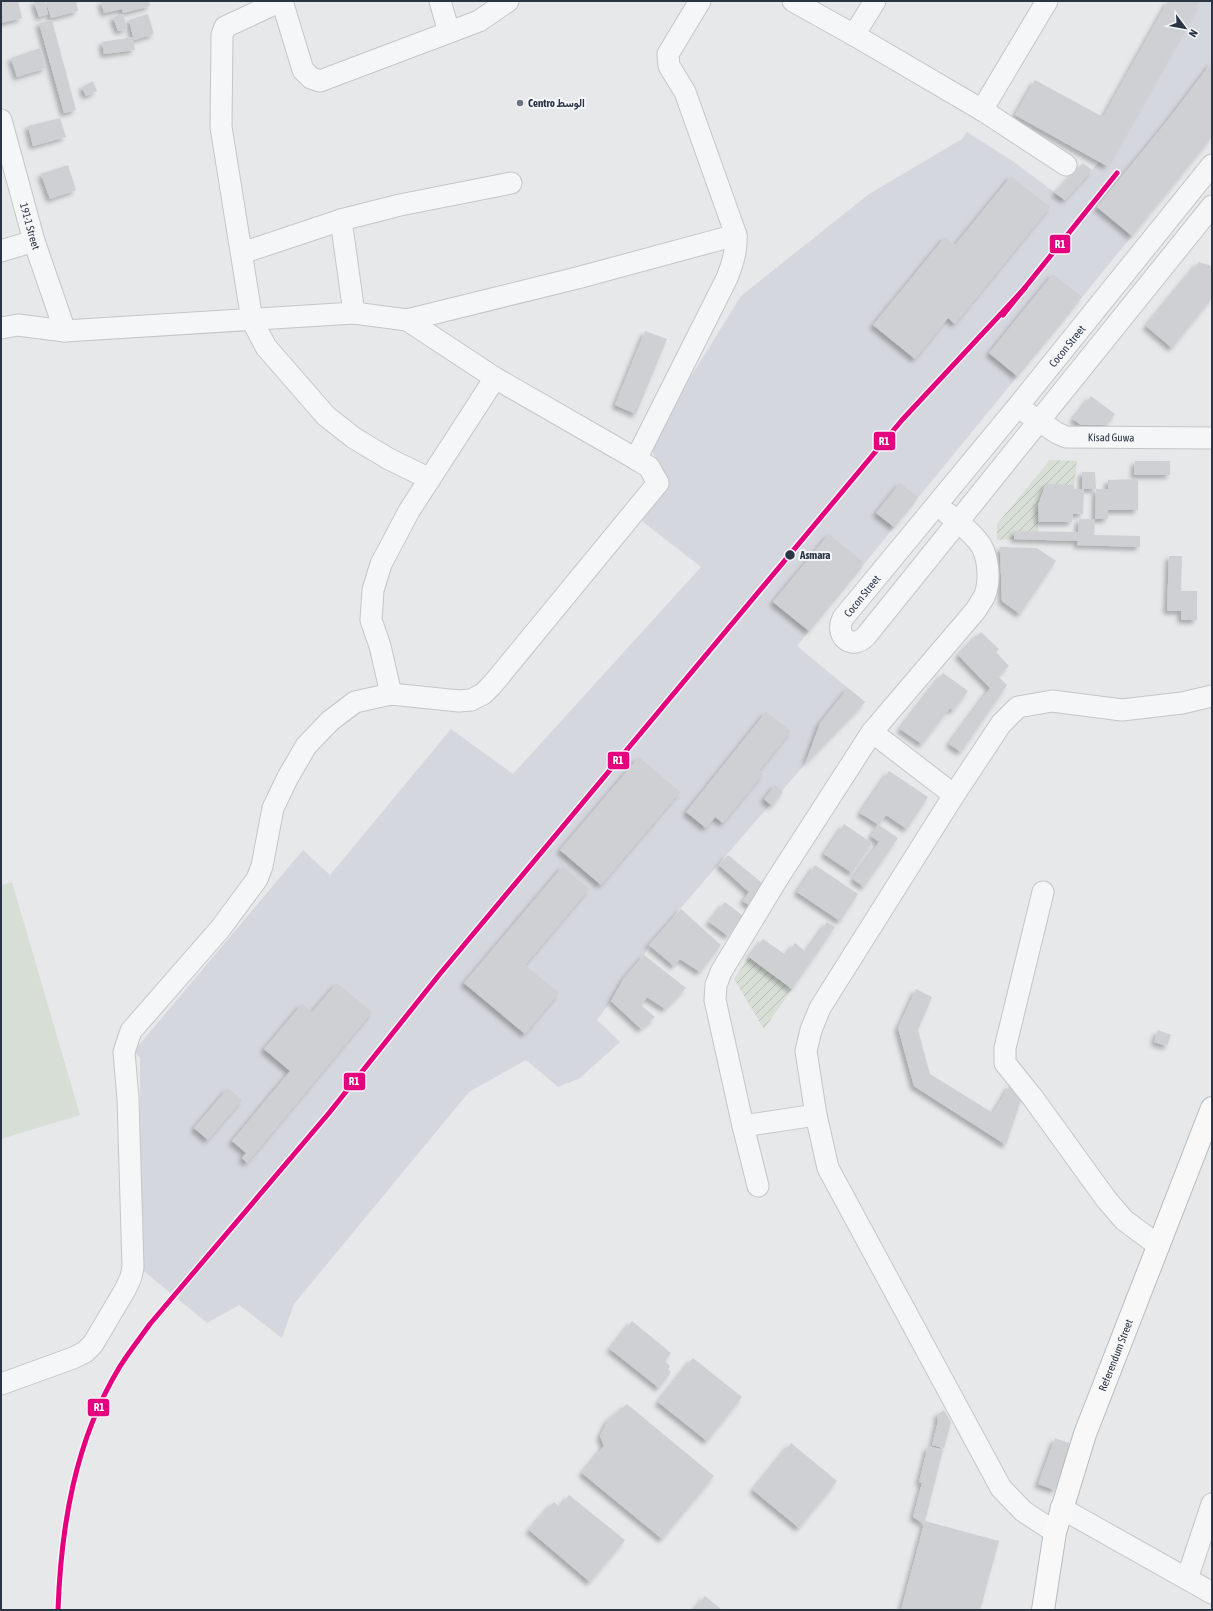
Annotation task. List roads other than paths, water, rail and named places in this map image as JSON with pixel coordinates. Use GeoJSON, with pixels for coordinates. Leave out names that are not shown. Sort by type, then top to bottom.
{"type":"FeatureCollection","features":[{"type":"Feature","properties":{"kind":"highway","name":"Referendum Street"},"geometry":{"type":"LineString","coordinates":[[1043,1610],[1055,1532],[1061,1508],[1085,1434],[1212,1108]]}},
{"type":"Feature","properties":{"kind":"street"},"geometry":{"type":"LineString","coordinates":[[430,479],[389,459],[354,438],[326,416],[266,347],[252,320],[221,127],[222,35],[225,28],[281,1],[303,70],[311,78],[320,81],[479,22],[508,1]]}},
{"type":"Feature","properties":{"kind":"street"},"geometry":{"type":"LineString","coordinates":[[440,1],[449,32]]}},
{"type":"Feature","properties":{"kind":"street"},"geometry":{"type":"LineString","coordinates":[[636,459],[727,278],[734,261],[737,246],[736,234],[685,92],[669,66],[668,54],[700,1]]}},
{"type":"Feature","properties":{"kind":"street"},"geometry":{"type":"LineString","coordinates":[[793,1],[982,110],[1066,165]]}},
{"type":"Feature","properties":{"kind":"street"},"geometry":{"type":"LineString","coordinates":[[854,35],[875,1]]}},
{"type":"Feature","properties":{"kind":"street"},"geometry":{"type":"LineString","coordinates":[[982,110],[1047,1]]}},
{"type":"Feature","properties":{"kind":"street","name":"191-1 Street"},"geometry":{"type":"LineString","coordinates":[[1,120],[34,241],[65,331]]}},
{"type":"Feature","properties":{"kind":"street","name":"Cocon Street"},"geometry":{"type":"LineString","coordinates":[[1210,214],[1039,421],[866,636],[862,640],[853,642],[845,639],[840,631],[843,618],[1018,406],[1212,165]]}},
{"type":"Feature","properties":{"kind":"street"},"geometry":{"type":"LineString","coordinates":[[242,253],[341,220],[400,205],[511,183]]}},
{"type":"Feature","properties":{"kind":"street"},"geometry":{"type":"LineString","coordinates":[[1184,200],[1210,214]]}},
{"type":"Feature","properties":{"kind":"street"},"geometry":{"type":"LineString","coordinates":[[341,220],[354,313]]}},
{"type":"Feature","properties":{"kind":"street"},"geometry":{"type":"LineString","coordinates":[[1,328],[18,324],[65,331],[354,313],[407,320],[577,278],[736,234]]}},
{"type":"Feature","properties":{"kind":"street"},"geometry":{"type":"LineString","coordinates":[[1,251],[34,241]]}},
{"type":"Feature","properties":{"kind":"street"},"geometry":{"type":"LineString","coordinates":[[1,1384],[73,1358],[85,1352],[93,1344],[125,1290],[131,1277],[133,1267],[128,1099],[124,1052],[131,1031],[220,929],[257,879],[262,866],[273,808],[288,777],[306,746],[330,721],[355,702],[391,694],[459,701],[471,700],[483,694],[658,483],[649,467],[495,378],[407,320]]}},
{"type":"Feature","properties":{"kind":"street"},"geometry":{"type":"LineString","coordinates":[[391,694],[380,646],[371,620],[374,590],[381,564],[409,511],[495,378]]}},
{"type":"Feature","properties":{"kind":"street","name":"Kisad Guwa"},"geometry":{"type":"LineString","coordinates":[[1018,406],[1057,433],[1071,437],[1212,438]]}},
{"type":"Feature","properties":{"kind":"street"},"geometry":{"type":"LineString","coordinates":[[758,1186],[715,1000],[716,985],[721,972],[776,881],[872,732],[976,610],[984,596],[987,581],[987,570],[984,552],[978,541],[937,505]]}},
{"type":"Feature","properties":{"kind":"street"},"geometry":{"type":"LineString","coordinates":[[1055,1532],[1023,1511],[1001,1488],[828,1168],[816,1115],[806,1051],[811,1030],[820,1008],[954,795],[1001,724],[1018,707],[1052,701],[1122,710],[1182,704],[1212,696]]}},
{"type":"Feature","properties":{"kind":"street"},"geometry":{"type":"LineString","coordinates":[[872,732],[954,795]]}},
{"type":"Feature","properties":{"kind":"street"},"geometry":{"type":"LineString","coordinates":[[1043,892],[1005,1048],[1005,1063],[1033,1098],[1106,1199],[1124,1220],[1159,1246]]}},
{"type":"Feature","properties":{"kind":"street"},"geometry":{"type":"LineString","coordinates":[[743,1126],[816,1115]]}},
{"type":"Feature","properties":{"kind":"street"},"geometry":{"type":"LineString","coordinates":[[1187,1579],[1212,1504]]}},
{"type":"Feature","properties":{"kind":"street"},"geometry":{"type":"LineString","coordinates":[[1061,1508],[1212,1593]]}},
{"type":"Feature","properties":{"kind":"place","name":"Centro الوسط"},"geometry":{"type":"Point","coordinates":[520,103]}},
{"type":"Feature","properties":{"kind":"place","name":"Asmara"},"geometry":{"type":"Point","coordinates":[790,555]}}]}
